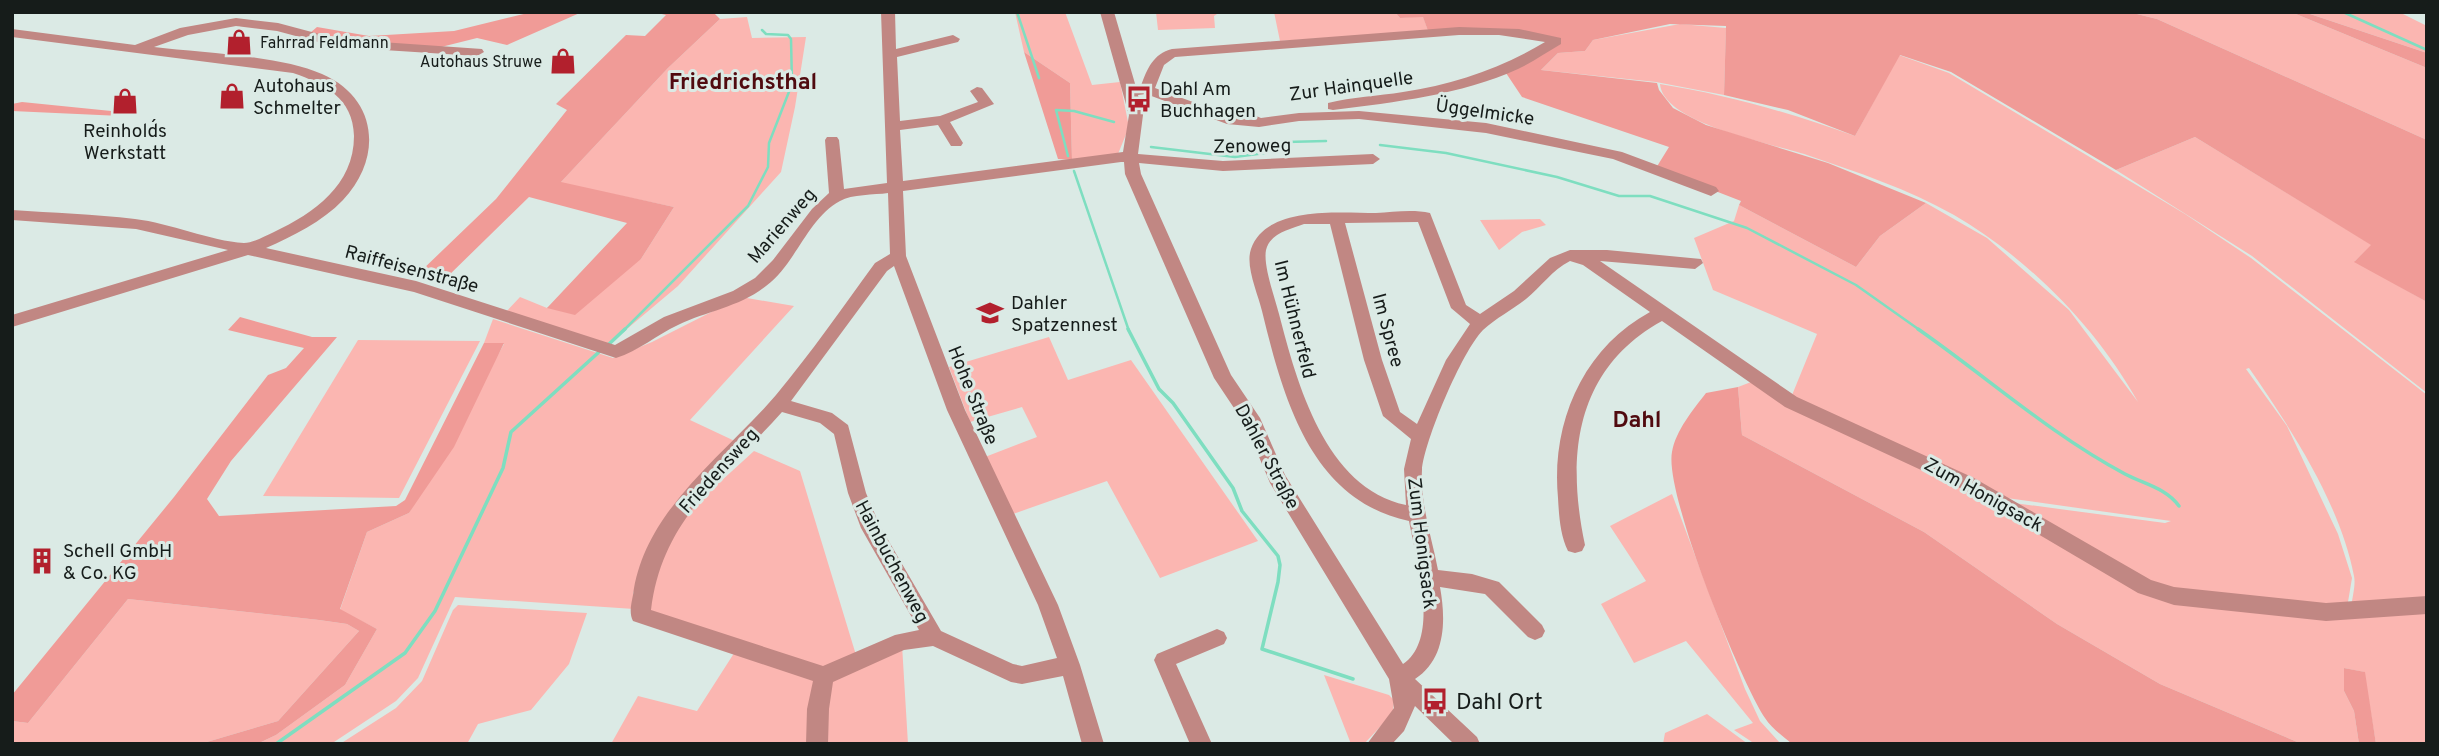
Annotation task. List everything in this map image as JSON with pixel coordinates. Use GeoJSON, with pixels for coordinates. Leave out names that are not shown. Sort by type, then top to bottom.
{"type":"FeatureCollection","features":[{"type":"Feature","properties":{"kind":"street","name":"Hohe Straße"},"geometry":{"type":"LineString","coordinates":[[888,12],[898,256],[956,410],[1048,605],[1070,665],[1093,744]]}},
{"type":"Feature","properties":{"kind":"street","name":"Dahler Straße"},"geometry":{"type":"LineString","coordinates":[[1107,12],[1139,91],[1136,125],[1130,149],[1136,183],[1223,378],[1254,423],[1277,478],[1399,677],[1469,744]]}},
{"type":"Feature","properties":{"kind":"street"},"geometry":{"type":"LineString","coordinates":[[136,48],[186,31],[236,22],[278,27],[337,43],[477,51]]}},
{"type":"Feature","properties":{"kind":"street","name":"Zur Hainquelle"},"geometry":{"type":"LineString","coordinates":[[1477,32],[1542,36],[1556,41],[1516,65],[1428,93],[1245,121],[1210,114],[1139,91],[1157,63],[1165,55],[1172,53],[1330,39],[1477,32]]}},
{"type":"Feature","properties":{"kind":"street"},"geometry":{"type":"LineString","coordinates":[[12,33],[295,69],[321,78],[344,92],[355,105],[361,124],[360,157],[353,175],[343,189],[304,222],[247,249],[12,321]]}},
{"type":"Feature","properties":{"kind":"street"},"geometry":{"type":"LineString","coordinates":[[890,55],[953,39]]}},
{"type":"Feature","properties":{"kind":"street"},"geometry":{"type":"LineString","coordinates":[[893,126],[942,120],[987,104],[977,91]]}},
{"type":"Feature","properties":{"kind":"street","name":"Üggelmicke"},"geometry":{"type":"LineString","coordinates":[[1245,121],[1259,123],[1338,115],[1486,128],[1617,155],[1711,191]]}},
{"type":"Feature","properties":{"kind":"street"},"geometry":{"type":"LineString","coordinates":[[942,120],[957,143]]}},
{"type":"Feature","properties":{"kind":"street"},"geometry":{"type":"LineString","coordinates":[[832,140],[837,195]]}},
{"type":"Feature","properties":{"kind":"street","name":"Zenoweg"},"geometry":{"type":"LineString","coordinates":[[1132,158],[1223,166],[1373,159]]}},
{"type":"Feature","properties":{"kind":"street","name":"Marienweg"},"geometry":{"type":"LineString","coordinates":[[563,336],[616,352],[632,346],[678,318],[728,300],[769,275],[820,208],[837,195],[1132,158]]}},
{"type":"Feature","properties":{"kind":"street","name":"Raiffeisenstraße"},"geometry":{"type":"LineString","coordinates":[[12,215],[136,224],[415,288],[563,336]]}},
{"type":"Feature","properties":{"kind":"street","name":"Im Hühnerfeld"},"geometry":{"type":"LineString","coordinates":[[1416,515],[1377,503],[1359,493],[1336,471],[1311,433],[1295,399],[1284,366],[1261,275],[1258,251],[1265,237],[1286,224],[1303,219],[1424,217],[1459,308],[1481,323]]}},
{"type":"Feature","properties":{"kind":"street","name":"Im Spree"},"geometry":{"type":"LineString","coordinates":[[1336,218],[1373,360],[1392,416],[1423,438]]}},
{"type":"Feature","properties":{"kind":"street","name":"Zum Honigsack"},"geometry":{"type":"LineString","coordinates":[[1399,677],[1416,667],[1430,649],[1433,625],[1429,578],[1416,515],[1413,469],[1439,391],[1472,331],[1521,294],[1555,262],[1580,256],[1607,255],[1695,263]]}},
{"type":"Feature","properties":{"kind":"street","name":"Friedensweg"},"geometry":{"type":"LineString","coordinates":[[824,676],[640,615],[642,588],[664,535],[699,486],[779,404],[881,267],[898,256]]}},
{"type":"Feature","properties":{"kind":"street","name":"Zum Honigsack"},"geometry":{"type":"LineString","coordinates":[[1580,256],[1791,402],[1967,483],[2145,587],[2174,596],[2326,612],[2427,605]]}},
{"type":"Feature","properties":{"kind":"street"},"geometry":{"type":"LineString","coordinates":[[1575,545],[1566,497],[1566,466],[1575,406],[1597,366],[1632,331],[1664,312]]}},
{"type":"Feature","properties":{"kind":"street","name":"Hainbuchenweg"},"geometry":{"type":"LineString","coordinates":[[779,404],[826,418],[842,430],[857,493],[871,528],[934,637]]}},
{"type":"Feature","properties":{"kind":"street"},"geometry":{"type":"LineString","coordinates":[[1429,578],[1472,582],[1492,588],[1535,631]]}},
{"type":"Feature","properties":{"kind":"street"},"geometry":{"type":"LineString","coordinates":[[817,744],[818,709],[824,676],[902,641],[934,637],[1011,673],[1022,675],[1070,665]]}},
{"type":"Feature","properties":{"kind":"street"},"geometry":{"type":"LineString","coordinates":[[1202,744],[1164,660],[1217,638]]}},
{"type":"Feature","properties":{"kind":"street"},"geometry":{"type":"LineString","coordinates":[[1378,744],[1400,719],[1405,709],[1399,677]]}},
{"type":"Feature","properties":{"kind":"shaded area"},"geometry":{"type":"Polygon","coordinates":[[[532,12],[582,12],[507,45],[477,38],[441,47],[355,42],[310,33],[317,27],[369,36],[454,31],[532,12]]]}},
{"type":"Feature","properties":{"kind":"shaded area"},"geometry":{"type":"Polygon","coordinates":[[[653,12],[713,12],[720,19],[668,68],[561,182],[674,207],[641,259],[575,315],[547,308],[627,223],[529,197],[444,280],[419,273],[496,199],[567,110],[556,104],[626,35],[645,36],[666,15],[653,12]]]}},
{"type":"Feature","properties":{"kind":"shaded area"},"geometry":{"type":"Polygon","coordinates":[[[1015,12],[1065,12],[1092,85],[1120,82],[1129,127],[1118,154],[1072,160],[1070,83],[1024,52],[1015,12]]]}},
{"type":"Feature","properties":{"kind":"shaded area"},"geometry":{"type":"Polygon","coordinates":[[[1156,12],[1220,12],[1214,16],[1215,28],[1158,30],[1156,12]]]}},
{"type":"Feature","properties":{"kind":"shaded area"},"geometry":{"type":"Polygon","coordinates":[[[1274,12],[1395,12],[1400,18],[1423,16],[1428,31],[1280,41],[1274,12]]]}},
{"type":"Feature","properties":{"kind":"shaded area"},"geometry":{"type":"Polygon","coordinates":[[[1395,12],[2129,12],[2157,19],[2427,140],[2427,302],[2354,262],[2371,245],[2195,137],[2116,170],[1951,72],[1900,55],[1855,136],[1788,110],[1724,95],[1726,26],[1670,24],[1593,40],[1585,51],[1558,53],[1541,70],[1657,83],[1673,108],[1706,125],[1828,163],[1926,203],[1880,236],[1856,267],[1739,205],[1741,201],[1656,168],[1669,147],[1522,97],[1504,70],[1556,41],[1542,36],[1428,31],[1423,17],[1400,18],[1395,12]]]}},
{"type":"Feature","properties":{"kind":"shaded area"},"geometry":{"type":"Polygon","coordinates":[[[2129,12],[2291,12],[2427,68],[2427,140],[2157,19],[2129,12]]]}},
{"type":"Feature","properties":{"kind":"shaded area"},"geometry":{"type":"Polygon","coordinates":[[[2291,12],[2304,12],[2427,53],[2427,68],[2291,12]]]}},
{"type":"Feature","properties":{"kind":"shaded area"},"geometry":{"type":"Polygon","coordinates":[[[2304,12],[2399,12],[2427,26],[2427,53],[2304,12]]]}},
{"type":"Feature","properties":{"kind":"shaded area"},"geometry":{"type":"Polygon","coordinates":[[[747,17],[752,38],[806,37],[781,172],[678,286],[609,344],[505,313],[520,297],[547,308],[641,259],[674,207],[560,183],[668,68],[720,19],[747,17]]]}},
{"type":"Feature","properties":{"kind":"shaded area"},"geometry":{"type":"Polygon","coordinates":[[[1680,24],[1726,28],[1724,95],[1656,82],[1541,70],[1558,53],[1585,51],[1593,40],[1680,24]]]}},
{"type":"Feature","properties":{"kind":"shaded area"},"geometry":{"type":"Polygon","coordinates":[[[1024,52],[1070,83],[1072,160],[1058,159],[1024,52]]]}},
{"type":"Feature","properties":{"kind":"shaded area"},"geometry":{"type":"Polygon","coordinates":[[[1899,55],[1949,73],[2185,214],[2251,258],[2427,395],[2427,602],[2351,608],[2354,576],[2337,521],[2297,440],[2249,368],[2246,369],[2287,426],[2338,534],[2352,578],[2347,608],[2173,593],[1999,501],[2165,523],[2171,521],[1992,496],[1790,400],[1817,334],[1713,290],[1694,238],[1734,221],[1739,205],[1856,267],[1880,236],[1926,203],[1987,238],[2069,310],[2138,402],[2102,347],[2081,321],[2034,274],[1982,233],[1937,206],[1882,182],[1699,121],[1666,98],[1660,84],[1759,106],[1855,136],[1899,55]]]}},
{"type":"Feature","properties":{"kind":"shaded area"},"geometry":{"type":"Polygon","coordinates":[[[22,102],[131,113],[121,116],[12,111],[12,104],[22,102]]]}},
{"type":"Feature","properties":{"kind":"shaded area"},"geometry":{"type":"Polygon","coordinates":[[[2195,137],[2372,245],[2355,261],[2427,302],[2427,393],[2252,256],[2116,170],[2195,137]]]}},
{"type":"Feature","properties":{"kind":"shaded area"},"geometry":{"type":"Polygon","coordinates":[[[1540,219],[1546,225],[1522,232],[1499,250],[1480,220],[1540,219]]]}},
{"type":"Feature","properties":{"kind":"shaded area"},"geometry":{"type":"Polygon","coordinates":[[[741,297],[794,306],[690,420],[739,443],[658,544],[633,593],[634,609],[455,597],[418,678],[396,701],[331,744],[257,744],[276,735],[345,685],[377,629],[340,610],[367,532],[409,513],[504,344],[484,343],[493,319],[613,358],[652,342],[741,297]]]}},
{"type":"Feature","properties":{"kind":"shaded area"},"geometry":{"type":"Polygon","coordinates":[[[240,317],[312,337],[337,337],[231,461],[207,499],[219,516],[396,506],[405,500],[484,343],[504,343],[454,447],[409,513],[367,532],[340,609],[377,629],[345,685],[276,735],[257,744],[200,744],[278,721],[359,631],[347,624],[319,620],[128,599],[28,723],[12,721],[12,695],[174,497],[268,375],[286,368],[304,348],[228,330],[240,317]]]}},
{"type":"Feature","properties":{"kind":"shaded area"},"geometry":{"type":"Polygon","coordinates":[[[1049,337],[1068,380],[1131,360],[1258,541],[1160,578],[1107,481],[1010,515],[985,457],[1037,437],[1022,407],[970,422],[949,367],[1049,337]]]}},
{"type":"Feature","properties":{"kind":"shaded area"},"geometry":{"type":"Polygon","coordinates":[[[358,340],[480,341],[399,498],[263,496],[358,340]]]}},
{"type":"Feature","properties":{"kind":"shaded area"},"geometry":{"type":"Polygon","coordinates":[[[1759,379],[1914,457],[2179,599],[2427,607],[2427,744],[2376,744],[2364,672],[2344,668],[2344,691],[2354,711],[2359,744],[2302,744],[2160,684],[2057,624],[1924,532],[1742,435],[1738,387],[1759,379]]]}},
{"type":"Feature","properties":{"kind":"shaded area"},"geometry":{"type":"Polygon","coordinates":[[[1738,387],[1742,435],[1924,532],[2057,624],[2160,684],[2302,744],[1792,744],[1765,718],[1722,628],[1691,544],[1673,474],[1674,444],[1696,406],[1706,393],[1738,387]]]}},
{"type":"Feature","properties":{"kind":"shaded area"},"geometry":{"type":"Polygon","coordinates":[[[754,451],[800,471],[856,655],[822,672],[645,612],[666,535],[711,478],[720,482],[754,451]]]}},
{"type":"Feature","properties":{"kind":"shaded area"},"geometry":{"type":"Polygon","coordinates":[[[1672,494],[1745,689],[1760,721],[1781,744],[1755,744],[1734,730],[1753,723],[1686,641],[1634,663],[1601,604],[1646,581],[1610,526],[1672,494]]]}},
{"type":"Feature","properties":{"kind":"shaded area"},"geometry":{"type":"Polygon","coordinates":[[[128,599],[319,620],[347,624],[359,631],[278,721],[200,744],[12,744],[12,721],[28,723],[128,599]]]}},
{"type":"Feature","properties":{"kind":"shaded area"},"geometry":{"type":"Polygon","coordinates":[[[458,605],[587,613],[569,664],[531,710],[478,724],[467,744],[340,744],[396,708],[422,681],[453,610],[458,605]]]}},
{"type":"Feature","properties":{"kind":"shaded area"},"geometry":{"type":"Polygon","coordinates":[[[902,645],[908,744],[821,744],[828,677],[902,645]]]}},
{"type":"Feature","properties":{"kind":"shaded area"},"geometry":{"type":"Polygon","coordinates":[[[738,647],[820,677],[814,744],[611,744],[638,696],[697,711],[738,647]]]}},
{"type":"Feature","properties":{"kind":"shaded area"},"geometry":{"type":"Polygon","coordinates":[[[2344,668],[2365,672],[2376,744],[2359,744],[2354,711],[2344,691],[2344,668]]]}},
{"type":"Feature","properties":{"kind":"shaded area"},"geometry":{"type":"Polygon","coordinates":[[[1324,675],[1389,695],[1394,700],[1393,713],[1364,744],[1351,744],[1324,675]]]}},
{"type":"Feature","properties":{"kind":"shaded area"},"geometry":{"type":"Polygon","coordinates":[[[1707,714],[1748,744],[1663,744],[1665,733],[1707,714]]]}},
{"type":"Feature","properties":{"kind":"waterway"},"geometry":{"type":"LineString","coordinates":[[1017,12],[1039,78]]}},
{"type":"Feature","properties":{"kind":"waterway"},"geometry":{"type":"LineString","coordinates":[[2343,12],[2427,50]]}},
{"type":"Feature","properties":{"kind":"waterway"},"geometry":{"type":"LineString","coordinates":[[625,329],[748,206],[768,167],[769,143],[792,84],[791,39],[788,35],[766,34],[762,30]]}},
{"type":"Feature","properties":{"kind":"waterway"},"geometry":{"type":"LineString","coordinates":[[1068,156],[1056,110],[1074,111],[1114,122]]}},
{"type":"Feature","properties":{"kind":"waterway"},"geometry":{"type":"LineString","coordinates":[[1286,142],[1326,141]]}},
{"type":"Feature","properties":{"kind":"waterway"},"geometry":{"type":"LineString","coordinates":[[1380,145],[1446,153],[1557,177],[1619,196],[1650,196],[1747,228],[1856,285],[1921,331]]}},
{"type":"Feature","properties":{"kind":"waterway"},"geometry":{"type":"LineString","coordinates":[[1151,147],[1235,157],[1265,153]]}},
{"type":"Feature","properties":{"kind":"waterway"},"geometry":{"type":"LineString","coordinates":[[1074,171],[1129,331]]}},
{"type":"Feature","properties":{"kind":"waterway"},"geometry":{"type":"LineString","coordinates":[[608,345],[625,329]]}},
{"type":"Feature","properties":{"kind":"waterway"},"geometry":{"type":"LineString","coordinates":[[1918,329],[2071,441],[2125,474],[2161,491],[2179,506]]}},
{"type":"Feature","properties":{"kind":"waterway"},"geometry":{"type":"LineString","coordinates":[[1129,331],[1159,389],[1173,403],[1233,488],[1242,511],[1278,556],[1278,582],[1262,649],[1353,679]]}},
{"type":"Feature","properties":{"kind":"waterway"},"geometry":{"type":"LineString","coordinates":[[276,744],[405,653],[435,611],[503,468],[511,432],[599,352]]}},
{"type":"Feature","properties":{"kind":"place","name":"Fahrrad Feldmann"},"geometry":{"type":"Point","coordinates":[239,42]}},
{"type":"Feature","properties":{"kind":"place","name":"Autohaus Struwe"},"geometry":{"type":"Point","coordinates":[563,61]}},
{"type":"Feature","properties":{"kind":"place","name":"Autohaus Schmelter"},"geometry":{"type":"Point","coordinates":[232,96]}},
{"type":"Feature","properties":{"kind":"place","name":"Dahl Am Buchhagen"},"geometry":{"type":"Point","coordinates":[1139,99]}},
{"type":"Feature","properties":{"kind":"place","name":"Reinhold´s Werkstatt"},"geometry":{"type":"Point","coordinates":[125,101]}},
{"type":"Feature","properties":{"kind":"place","name":"Dahler Spatzennest"},"geometry":{"type":"Point","coordinates":[990,313]}},
{"type":"Feature","properties":{"kind":"place","name":"Schell GmbH & Co. KG"},"geometry":{"type":"Point","coordinates":[42,561]}},
{"type":"Feature","properties":{"kind":"place","name":"Dahl Ort"},"geometry":{"type":"Point","coordinates":[1435,701]}},
{"type":"Feature","properties":{"kind":"district","name":"Friedrichsthal"},"geometry":{"type":"Point","coordinates":[743,81]}},
{"type":"Feature","properties":{"kind":"district","name":"Dahl"},"geometry":{"type":"Point","coordinates":[1637,419]}}]}
